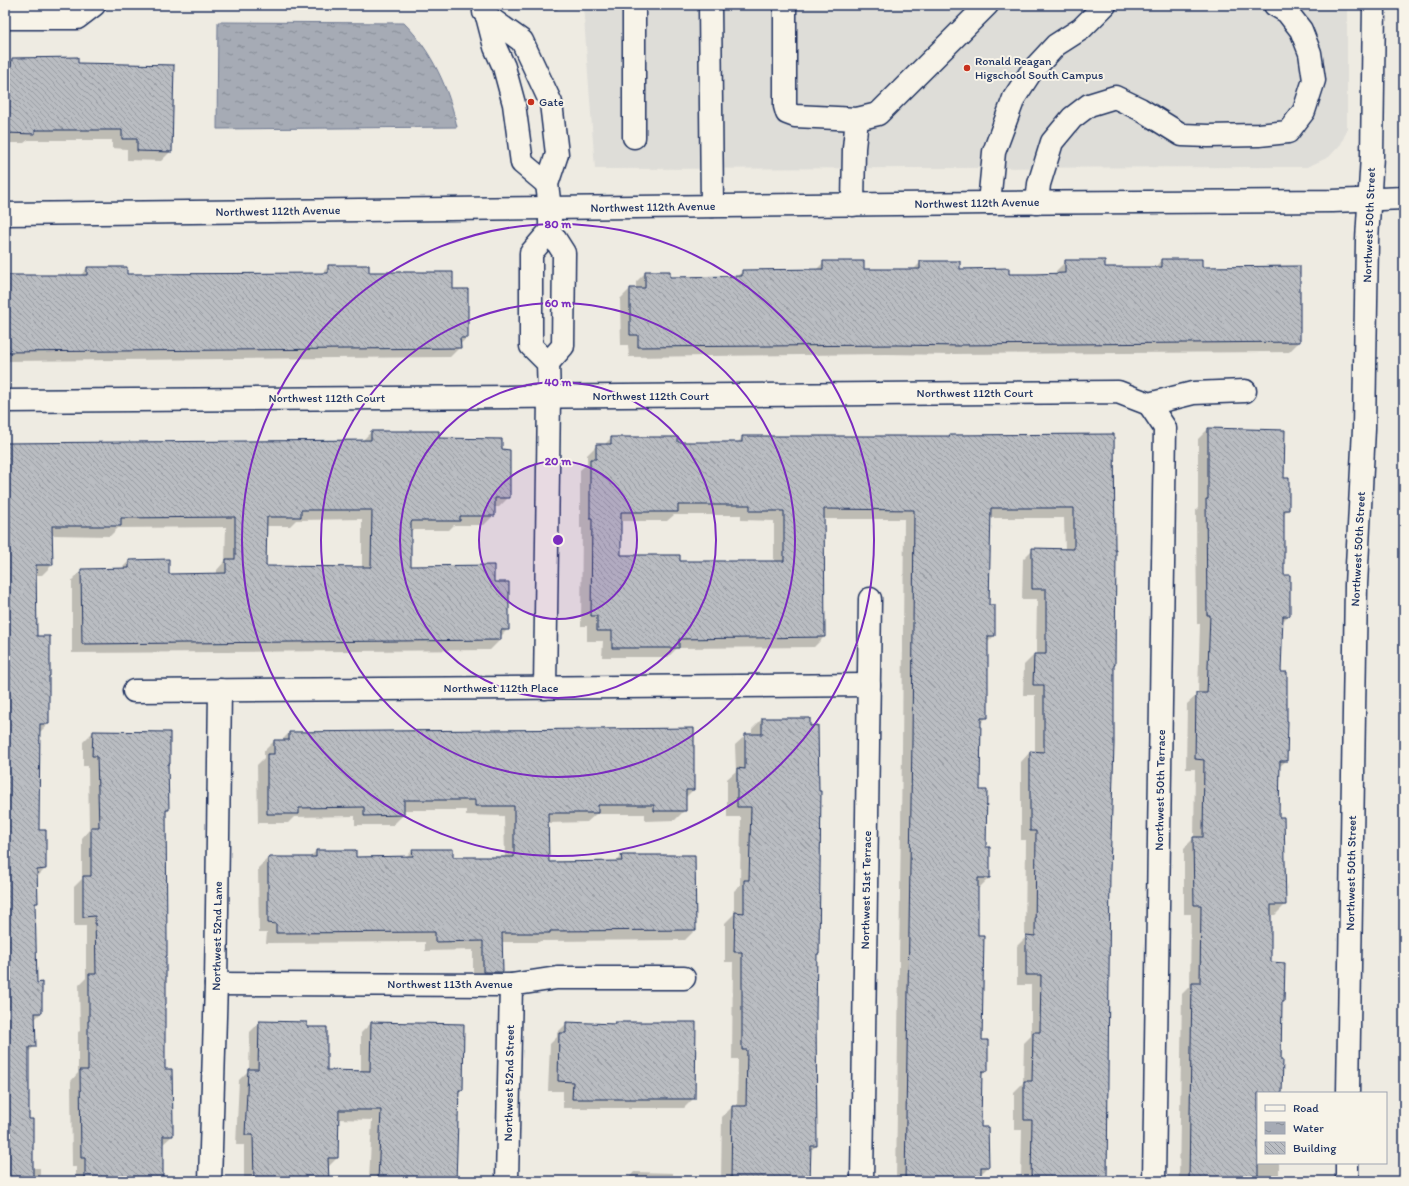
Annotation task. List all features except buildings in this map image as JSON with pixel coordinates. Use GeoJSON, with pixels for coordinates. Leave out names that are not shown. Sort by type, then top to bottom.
{"type":"FeatureCollection","features":[{"type":"Feature","properties":{"kind":"street"},"geometry":{"type":"LineString","coordinates":[[5,18],[77,18],[94,5]]}},
{"type":"Feature","properties":{"kind":"street"},"geometry":{"type":"LineString","coordinates":[[634,5],[634,137]]}},
{"type":"Feature","properties":{"kind":"street"},"geometry":{"type":"LineString","coordinates":[[710,5],[712,206]]}},
{"type":"Feature","properties":{"kind":"street"},"geometry":{"type":"LineString","coordinates":[[785,5],[786,113],[795,116],[857,119],[878,114],[987,5]]}},
{"type":"Feature","properties":{"kind":"street"},"geometry":{"type":"LineString","coordinates":[[989,203],[994,152],[1014,98],[1030,72],[1056,45],[1081,29],[1105,5]]}},
{"type":"Feature","properties":{"kind":"street"},"geometry":{"type":"LineString","coordinates":[[1037,203],[1039,184],[1052,142],[1072,118],[1089,105],[1115,97],[1140,109],[1182,135],[1259,135],[1288,132],[1304,111],[1314,80],[1310,53],[1301,30],[1287,12],[1275,5]]}},
{"type":"Feature","properties":{"kind":"street","name":"Northwest 50th Street"},"geometry":{"type":"LineString","coordinates":[[1348,1092],[1356,585],[1364,429],[1367,240],[1372,156],[1374,5]]}},
{"type":"Feature","properties":{"kind":"street"},"geometry":{"type":"LineString","coordinates":[[484,11],[522,42],[531,59],[551,103],[557,154],[547,184],[550,208],[550,231],[564,253],[563,346],[548,363],[549,397],[546,688]]}},
{"type":"Feature","properties":{"kind":"street"},"geometry":{"type":"LineString","coordinates":[[484,11],[495,47],[504,67],[514,104],[522,163],[547,184]]}},
{"type":"Feature","properties":{"kind":"street"},"geometry":{"type":"LineString","coordinates":[[504,67],[531,59]]}},
{"type":"Feature","properties":{"kind":"street"},"geometry":{"type":"LineString","coordinates":[[853,205],[854,148],[857,119]]}},
{"type":"Feature","properties":{"kind":"street","name":"Northwest 112th Avenue"},"geometry":{"type":"LineString","coordinates":[[5,214],[989,203],[1325,201],[1404,198]]}},
{"type":"Feature","properties":{"kind":"street"},"geometry":{"type":"LineString","coordinates":[[548,363],[531,346],[531,254],[550,231]]}},
{"type":"Feature","properties":{"kind":"street"},"geometry":{"type":"LineString","coordinates":[[1149,404],[1193,393],[1245,391]]}},
{"type":"Feature","properties":{"kind":"street","name":"Northwest 112th Court"},"geometry":{"type":"LineString","coordinates":[[5,401],[1118,392],[1149,404]]}},
{"type":"Feature","properties":{"kind":"street","name":"Northwest 50th Terrace"},"geometry":{"type":"LineString","coordinates":[[1149,404],[1165,428],[1154,1181]]}},
{"type":"Feature","properties":{"kind":"street","name":"Northwest 51st Terrace"},"geometry":{"type":"LineString","coordinates":[[862,1181],[870,599]]}},
{"type":"Feature","properties":{"kind":"street","name":"Northwest 112th Place"},"geometry":{"type":"LineString","coordinates":[[134,690],[869,686]]}},
{"type":"Feature","properties":{"kind":"street","name":"Northwest 52nd Lane"},"geometry":{"type":"LineString","coordinates":[[210,1181],[216,984],[220,690]]}},
{"type":"Feature","properties":{"kind":"street","name":"Northwest 113th Avenue"},"geometry":{"type":"LineString","coordinates":[[216,984],[511,985],[557,978],[684,978]]}},
{"type":"Feature","properties":{"kind":"street","name":"Northwest 52nd Street"},"geometry":{"type":"LineString","coordinates":[[508,1181],[511,985]]}},
{"type":"Feature","properties":{"kind":"street"},"geometry":{"type":"LineString","coordinates":[[1347,1164],[1347,1181]]}},
{"type":"Feature","properties":{"kind":"shaded area","name":"Ronald Reagan Higschool South Campus"},"geometry":{"type":"Polygon","coordinates":[[[583,5],[1347,5],[1347,130],[1341,144],[1329,157],[1307,167],[595,169],[583,5]]]}},
{"type":"Feature","properties":{"kind":"water"},"geometry":{"type":"Polygon","coordinates":[[[218,22],[404,23],[423,46],[438,71],[454,113],[457,127],[217,129],[218,22]]]}},
{"type":"Feature","properties":{"kind":"place","name":"Ronald Reagan Higschool South Campus"},"geometry":{"type":"Point","coordinates":[967,68]}},
{"type":"Feature","properties":{"kind":"place","name":"Gate"},"geometry":{"type":"Point","coordinates":[531,102]}}]}
